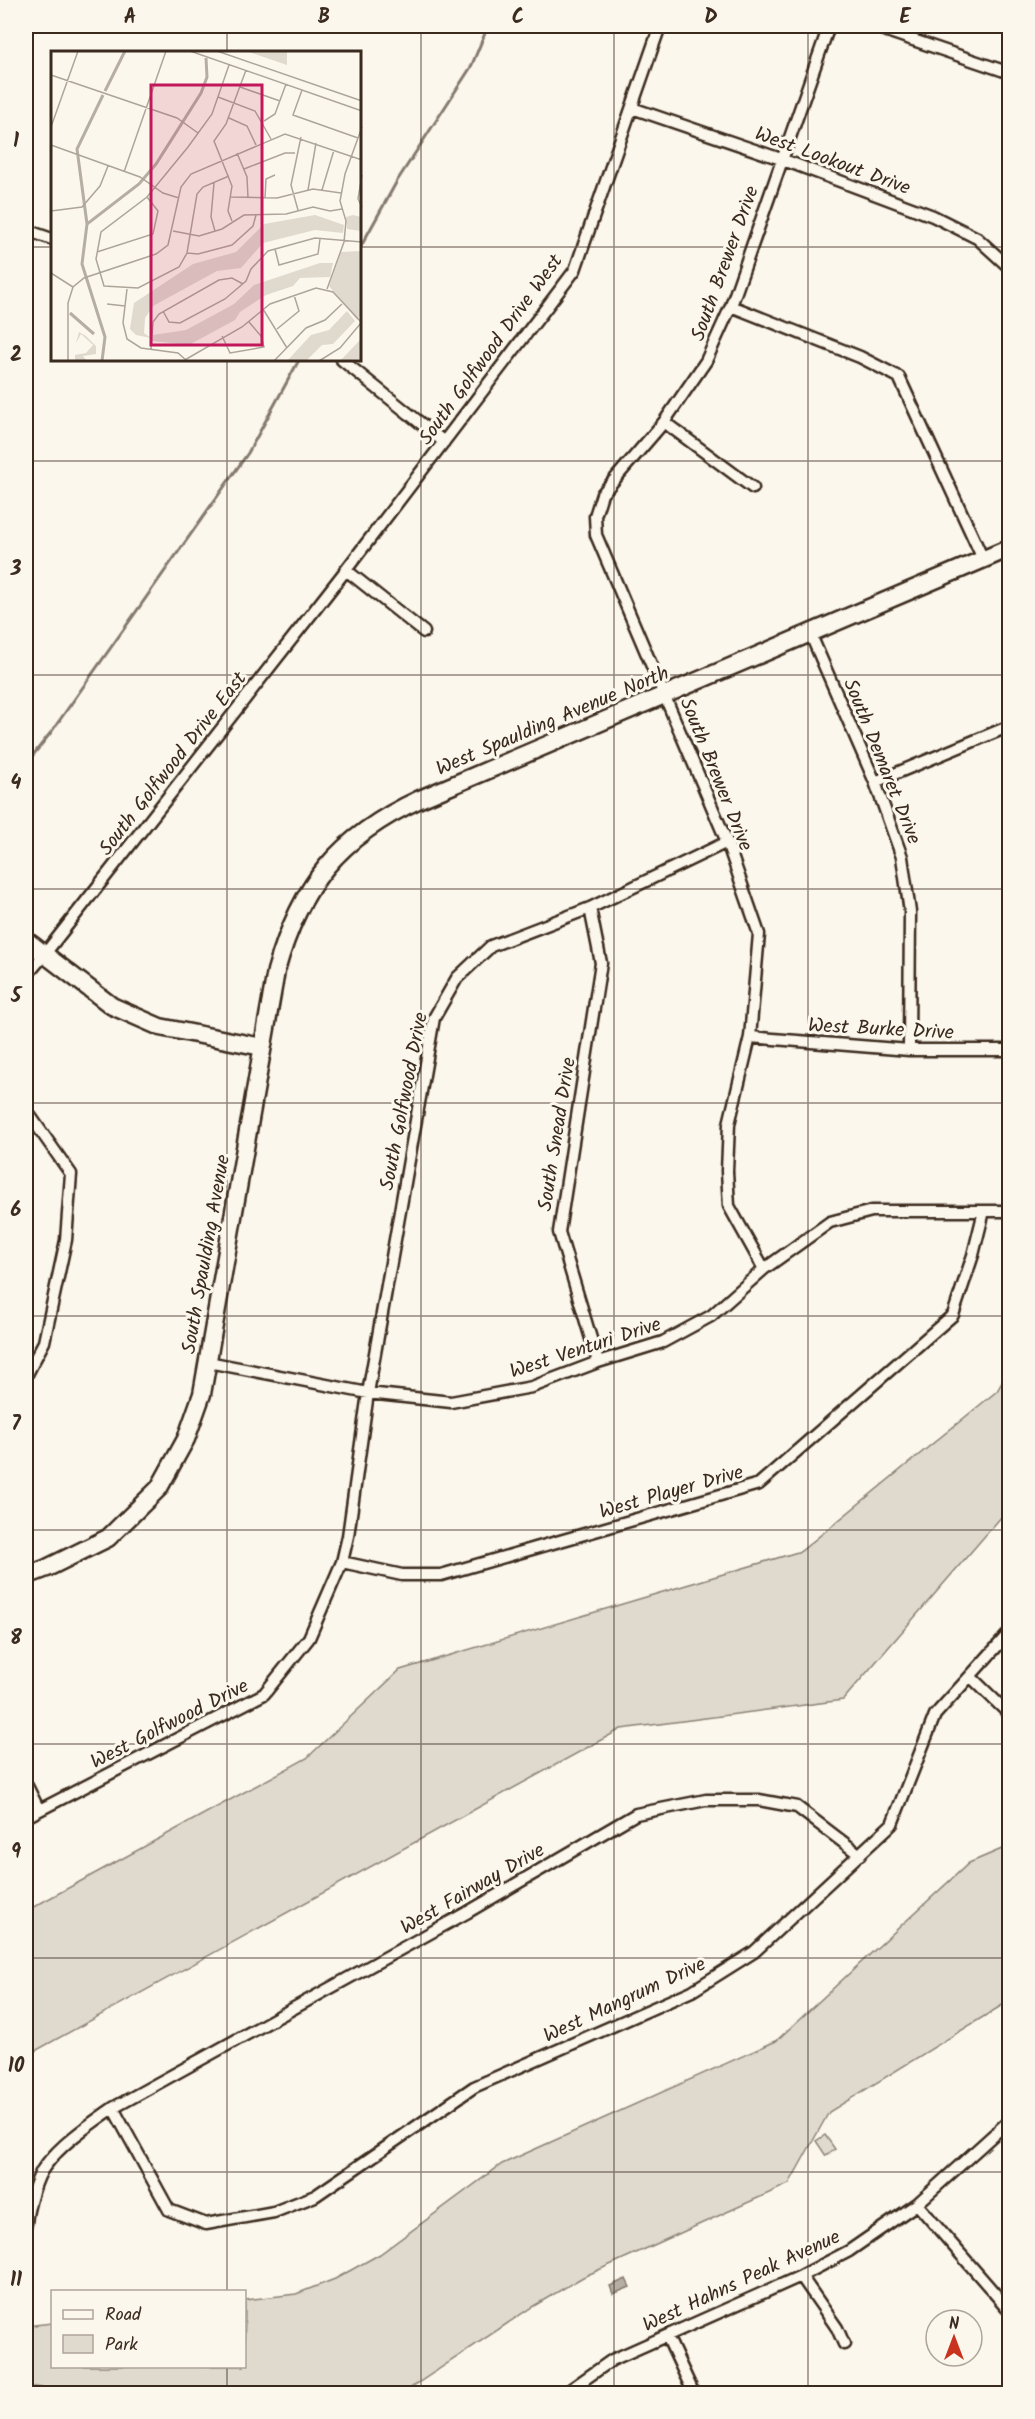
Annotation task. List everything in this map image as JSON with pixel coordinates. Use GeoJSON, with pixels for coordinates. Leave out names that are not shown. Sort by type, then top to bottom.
{"type":"FeatureCollection","features":[{"type":"Feature","properties":{"kind":"street","name":"South Golfwood Drive West"},"geometry":{"type":"LineString","coordinates":[[346,570],[575,270],[660,26]]}},
{"type":"Feature","properties":{"kind":"street","name":"South Brewer Drive"},"geometry":{"type":"LineString","coordinates":[[764,1269],[729,1206],[727,1172],[729,1124],[750,1037],[759,934],[727,842],[596,535],[595,516],[602,494],[664,422],[706,361],[731,306],[829,26]]}},
{"type":"Feature","properties":{"kind":"street"},"geometry":{"type":"LineString","coordinates":[[872,26],[1010,74]]}},
{"type":"Feature","properties":{"kind":"street","name":"West Lookout Drive"},"geometry":{"type":"LineString","coordinates":[[632,108],[781,159],[933,216],[977,238],[1010,268]]}},
{"type":"Feature","properties":{"kind":"street"},"geometry":{"type":"LineString","coordinates":[[26,230],[51,239]]}},
{"type":"Feature","properties":{"kind":"street"},"geometry":{"type":"LineString","coordinates":[[731,306],[860,357],[899,376],[983,559]]}},
{"type":"Feature","properties":{"kind":"street"},"geometry":{"type":"LineString","coordinates":[[344,362],[444,442]]}},
{"type":"Feature","properties":{"kind":"street"},"geometry":{"type":"LineString","coordinates":[[664,422],[753,488]]}},
{"type":"Feature","properties":{"kind":"street","name":"West Spaulding Avenue North"},"geometry":{"type":"LineString","coordinates":[[324,868],[362,832],[405,806],[1010,548]]}},
{"type":"Feature","properties":{"kind":"street"},"geometry":{"type":"LineString","coordinates":[[346,570],[424,632]]}},
{"type":"Feature","properties":{"kind":"street","name":"South Golfwood Drive East"},"geometry":{"type":"LineString","coordinates":[[26,976],[346,570]]}},
{"type":"Feature","properties":{"kind":"street","name":"South Demaret Drive"},"geometry":{"type":"LineString","coordinates":[[810,633],[875,782],[903,856],[910,912],[909,1050]]}},
{"type":"Feature","properties":{"kind":"street"},"geometry":{"type":"LineString","coordinates":[[875,782],[1010,726]]}},
{"type":"Feature","properties":{"kind":"street","name":"South Golfwood Drive"},"geometry":{"type":"LineString","coordinates":[[348,1536],[368,1393],[434,1018],[457,978],[491,946],[590,908],[727,842]]}},
{"type":"Feature","properties":{"kind":"street","name":"South Spaulding Avenue"},"geometry":{"type":"LineString","coordinates":[[26,1576],[108,1538],[159,1488],[186,1439],[202,1394],[273,982],[283,947],[300,906],[324,868]]}},
{"type":"Feature","properties":{"kind":"street","name":"South Snead Drive"},"geometry":{"type":"LineString","coordinates":[[590,908],[601,963],[559,1232],[598,1362]]}},
{"type":"Feature","properties":{"kind":"street"},"geometry":{"type":"LineString","coordinates":[[26,940],[112,1006],[160,1027],[262,1047]]}},
{"type":"Feature","properties":{"kind":"street","name":"West Burke Drive"},"geometry":{"type":"LineString","coordinates":[[750,1037],[909,1050],[1010,1050]]}},
{"type":"Feature","properties":{"kind":"street"},"geometry":{"type":"LineString","coordinates":[[26,1110],[71,1174],[66,1240],[44,1342],[26,1376]]}},
{"type":"Feature","properties":{"kind":"street","name":"West Venturi Drive"},"geometry":{"type":"LineString","coordinates":[[208,1362],[368,1393],[451,1402],[532,1387],[598,1362],[663,1342],[711,1316],[764,1269],[830,1222],[872,1211],[1010,1211]]}},
{"type":"Feature","properties":{"kind":"street","name":"West Player Drive"},"geometry":{"type":"LineString","coordinates":[[342,1562],[402,1575],[441,1575],[759,1484],[953,1315],[973,1255],[984,1211]]}},
{"type":"Feature","properties":{"kind":"street","name":"West Golfwood Drive"},"geometry":{"type":"LineString","coordinates":[[26,1817],[264,1694],[309,1638],[342,1562],[348,1536]]}},
{"type":"Feature","properties":{"kind":"street","name":"West Mangrum Drive"},"geometry":{"type":"LineString","coordinates":[[113,2108],[169,2210],[206,2224],[274,2212],[315,2196],[474,2087],[692,1991],[754,1952],[892,1824],[935,1715],[1010,1632]]}},
{"type":"Feature","properties":{"kind":"street"},"geometry":{"type":"LineString","coordinates":[[971,1677],[1010,1715]]}},
{"type":"Feature","properties":{"kind":"street"},"geometry":{"type":"LineString","coordinates":[[26,1784],[39,1810]]}},
{"type":"Feature","properties":{"kind":"street","name":"West Fairway Drive"},"geometry":{"type":"LineString","coordinates":[[26,2224],[27,2212],[44,2167],[81,2130],[113,2108],[468,1912],[636,1814],[706,1800],[759,1800],[797,1808],[860,1855]]}},
{"type":"Feature","properties":{"kind":"street","name":"West Hahns Peak Avenue"},"geometry":{"type":"LineString","coordinates":[[564,2394],[612,2360],[801,2276],[849,2251],[916,2204],[1010,2120]]}},
{"type":"Feature","properties":{"kind":"street"},"geometry":{"type":"LineString","coordinates":[[916,2204],[1010,2311]]}},
{"type":"Feature","properties":{"kind":"street"},"geometry":{"type":"LineString","coordinates":[[801,2276],[837,2328],[844,2344]]}},
{"type":"Feature","properties":{"kind":"street"},"geometry":{"type":"LineString","coordinates":[[667,2336],[694,2394]]}},
{"type":"Feature","properties":{"kind":"green space"},"geometry":{"type":"Polygon","coordinates":[[[1009,1370],[1009,1508],[843,1700],[621,1729],[26,2056],[26,1911],[307,1758],[400,1670],[801,1551],[997,1391],[1009,1370]]]}},
{"type":"Feature","properties":{"kind":"green space"},"geometry":{"type":"Polygon","coordinates":[[[1009,1846],[1009,2001],[829,2112],[789,2184],[583,2277],[532,2307],[403,2393],[96,2394],[26,2386],[26,2326],[51,2323],[51,2368],[246,2368],[246,2300],[296,2294],[335,2279],[380,2254],[502,2164],[776,2041],[969,1863],[1009,1846]]]}},
{"type":"Feature","properties":{"kind":"green space"},"geometry":{"type":"Polygon","coordinates":[[[825,2135],[835,2149],[826,2156],[816,2141],[825,2135]]]}},
{"type":"Feature","properties":{"kind":"shaded area"},"geometry":{"type":"Polygon","coordinates":[[[626,2279],[630,2287],[613,2294],[610,2286],[626,2279]]]}},
{"type":"Feature","properties":{"kind":"waterway"},"geometry":{"type":"LineString","coordinates":[[362,244],[397,181],[471,67],[488,26]]}},
{"type":"Feature","properties":{"kind":"waterway"},"geometry":{"type":"LineString","coordinates":[[26,764],[52,731],[248,453],[298,362]]}}]}
